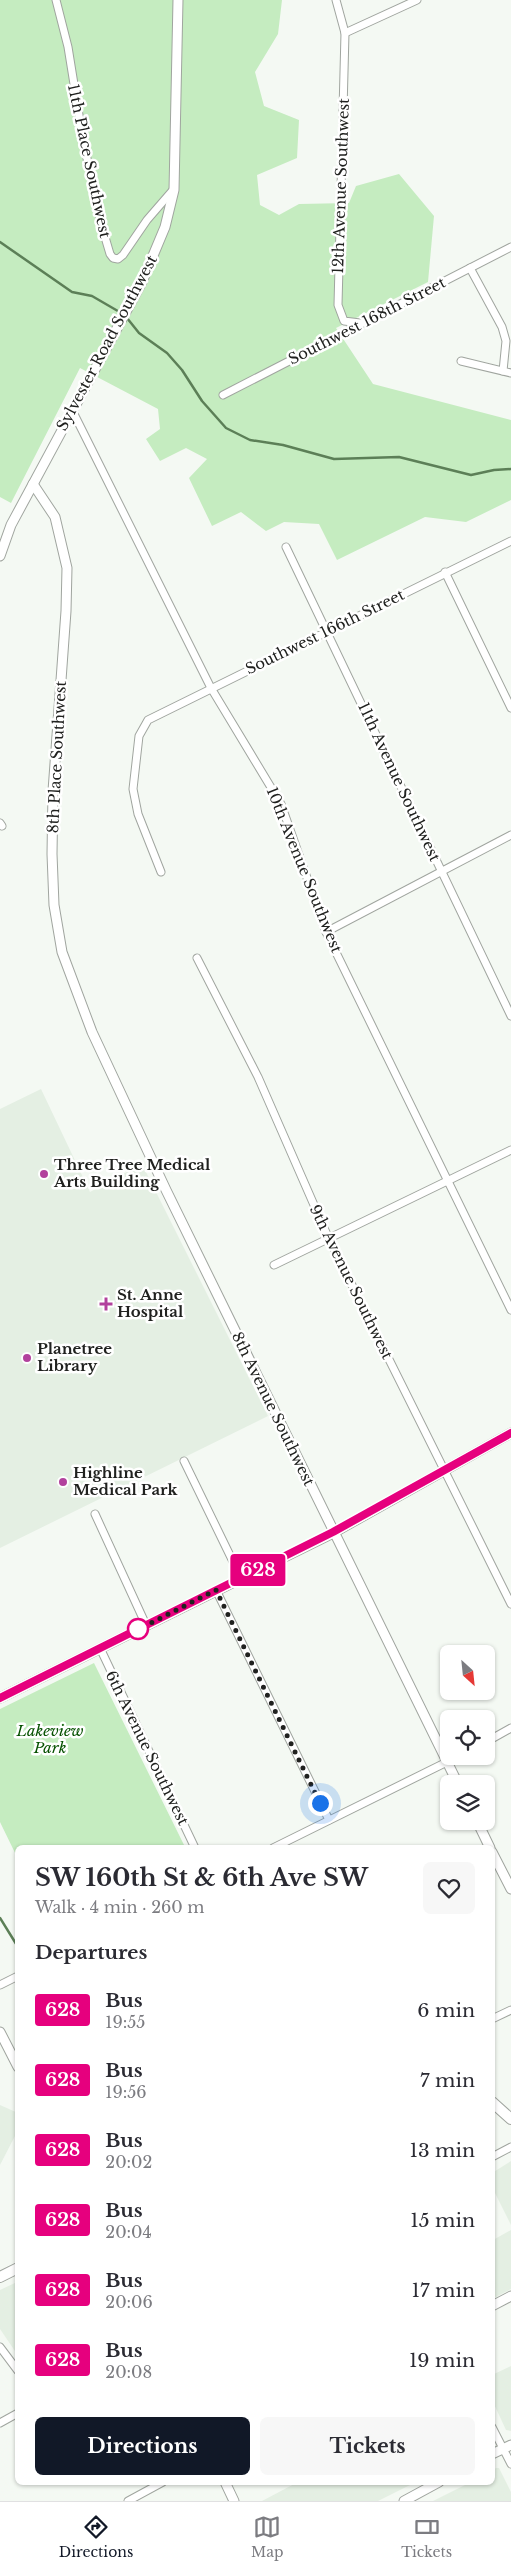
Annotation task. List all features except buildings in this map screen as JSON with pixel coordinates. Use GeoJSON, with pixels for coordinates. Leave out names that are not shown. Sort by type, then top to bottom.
{"type":"FeatureCollection","features":[{"type":"Feature","properties":{"kind":"main road"},"geometry":{"type":"LineString","coordinates":[[495,2105],[511,2118]]}},
{"type":"Feature","properties":{"kind":"main road"},"geometry":{"type":"LineString","coordinates":[[0,2277],[15,2270]]}},
{"type":"Feature","properties":{"kind":"street","name":"11th Place Southwest"},"geometry":{"type":"LineString","coordinates":[[56,0],[68,47],[72,85],[102,227],[113,258],[118,259],[124,255],[147,220],[174,190]]}},
{"type":"Feature","properties":{"kind":"street","name":"Sylvester Road Southwest"},"geometry":{"type":"LineString","coordinates":[[0,556],[11,525],[142,282],[165,227],[174,190],[178,0]]}},
{"type":"Feature","properties":{"kind":"street"},"geometry":{"type":"LineString","coordinates":[[336,0],[345,33],[418,0]]}},
{"type":"Feature","properties":{"kind":"street","name":"12th Avenue Southwest"},"geometry":{"type":"LineString","coordinates":[[345,33],[338,305],[344,320],[360,324]]}},
{"type":"Feature","properties":{"kind":"street","name":"Southwest 168th Street"},"geometry":{"type":"LineString","coordinates":[[223,395],[511,247]]}},
{"type":"Feature","properties":{"kind":"street"},"geometry":{"type":"LineString","coordinates":[[461,361],[507,372],[506,341],[502,327],[470,268]]}},
{"type":"Feature","properties":{"kind":"street","name":"10th Avenue Southwest"},"geometry":{"type":"LineString","coordinates":[[72,410],[211,688],[281,804],[326,932],[511,1310]]}},
{"type":"Feature","properties":{"kind":"street","name":"8th Place Southwest"},"geometry":{"type":"LineString","coordinates":[[33,484],[55,517],[64,547],[67,568],[66,610],[53,792],[54,905],[62,952],[92,1032]]}},
{"type":"Feature","properties":{"kind":"street","name":"Southwest 166th Street"},"geometry":{"type":"LineString","coordinates":[[161,872],[134,801],[137,746],[143,726],[152,716],[511,541]]}},
{"type":"Feature","properties":{"kind":"street","name":"11th Avenue Southwest"},"geometry":{"type":"LineString","coordinates":[[286,547],[511,1016]]}},
{"type":"Feature","properties":{"kind":"street"},"geometry":{"type":"LineString","coordinates":[[445,572],[511,708]]}},
{"type":"Feature","properties":{"kind":"street"},"geometry":{"type":"LineString","coordinates":[[326,932],[511,836]]}},
{"type":"Feature","properties":{"kind":"street","name":"9th Avenue Southwest"},"geometry":{"type":"LineString","coordinates":[[197,958],[258,1077],[328,1237],[511,1604]]}},
{"type":"Feature","properties":{"kind":"street","name":"8th Avenue Southwest"},"geometry":{"type":"LineString","coordinates":[[92,1032],[333,1532],[440,1746]]}},
{"type":"Feature","properties":{"kind":"street"},"geometry":{"type":"LineString","coordinates":[[274,1265],[328,1237],[511,1150]]}},
{"type":"Feature","properties":{"kind":"street"},"geometry":{"type":"LineString","coordinates":[[0,1698],[333,1532],[511,1433]]}},
{"type":"Feature","properties":{"kind":"street"},"geometry":{"type":"LineString","coordinates":[[184,1461],[241,1578]]}},
{"type":"Feature","properties":{"kind":"street"},"geometry":{"type":"LineString","coordinates":[[95,1514],[146,1625]]}},
{"type":"Feature","properties":{"kind":"street"},"geometry":{"type":"LineString","coordinates":[[216,1590],[328,1820]]}},
{"type":"Feature","properties":{"kind":"street","name":"6th Avenue Southwest"},"geometry":{"type":"LineString","coordinates":[[100,1648],[194,1845]]}},
{"type":"Feature","properties":{"kind":"street"},"geometry":{"type":"LineString","coordinates":[[495,1737],[511,1728]]}},
{"type":"Feature","properties":{"kind":"street"},"geometry":{"type":"LineString","coordinates":[[279,1845],[442,1765]]}},
{"type":"Feature","properties":{"kind":"street"},"geometry":{"type":"LineString","coordinates":[[481,1830],[489,1845]]}},
{"type":"Feature","properties":{"kind":"street"},"geometry":{"type":"LineString","coordinates":[[495,1858],[511,1889]]}},
{"type":"Feature","properties":{"kind":"street"},"geometry":{"type":"LineString","coordinates":[[0,1984],[15,1977]]}},
{"type":"Feature","properties":{"kind":"street"},"geometry":{"type":"LineString","coordinates":[[495,2018],[511,2010]]}},
{"type":"Feature","properties":{"kind":"street"},"geometry":{"type":"LineString","coordinates":[[0,2032],[15,2062]]}},
{"type":"Feature","properties":{"kind":"street"},"geometry":{"type":"LineString","coordinates":[[495,2155],[511,2147]]}},
{"type":"Feature","properties":{"kind":"street"},"geometry":{"type":"LineString","coordinates":[[495,2304],[511,2296]]}},
{"type":"Feature","properties":{"kind":"street"},"geometry":{"type":"LineString","coordinates":[[0,2347],[15,2367]]}},
{"type":"Feature","properties":{"kind":"street"},"geometry":{"type":"LineString","coordinates":[[0,2423],[15,2416]]}},
{"type":"Feature","properties":{"kind":"street"},"geometry":{"type":"LineString","coordinates":[[495,2431],[507,2447],[511,2464]]}},
{"type":"Feature","properties":{"kind":"street"},"geometry":{"type":"LineString","coordinates":[[495,2453],[507,2447]]}},
{"type":"Feature","properties":{"kind":"street"},"geometry":{"type":"LineString","coordinates":[[128,2501],[157,2485]]}},
{"type":"Feature","properties":{"kind":"street"},"geometry":{"type":"LineString","coordinates":[[226,2485],[234,2501]]}},
{"type":"Feature","properties":{"kind":"street"},"geometry":{"type":"LineString","coordinates":[[404,2501],[433,2485]]}},
{"type":"Feature","properties":{"kind":"shaded area","name":"St. Anne Hospital"},"geometry":{"type":"Polygon","coordinates":[[[41,1089],[90,1192],[142,1164],[268,1416],[0,1548],[0,1109],[41,1089]]]}},
{"type":"Feature","properties":{"kind":"shaded area"},"geometry":{"type":"Polygon","coordinates":[[[0,2105],[15,2112],[15,2136],[0,2165],[0,2105]]]}},
{"type":"Feature","properties":{"kind":"shaded area"},"geometry":{"type":"Polygon","coordinates":[[[511,2161],[511,2225],[495,2193],[495,2171],[511,2161]]]}},
{"type":"Feature","properties":{"kind":"shaded area"},"geometry":{"type":"Polygon","coordinates":[[[511,2230],[511,2289],[495,2297],[495,2239],[511,2230]]]}},
{"type":"Feature","properties":{"kind":"shaded area"},"geometry":{"type":"Polygon","coordinates":[[[15,2283],[15,2351],[0,2329],[0,2290],[15,2283]]]}},
{"type":"Feature","properties":{"kind":"shaded area"},"geometry":{"type":"Polygon","coordinates":[[[511,2366],[511,2431],[506,2430],[495,2406],[495,2374],[511,2366]]]}},
{"type":"Feature","properties":{"kind":"shaded area"},"geometry":{"type":"Polygon","coordinates":[[[499,2468],[511,2492],[511,2501],[433,2501],[465,2485],[495,2485],[495,2469],[499,2468]]]}},
{"type":"Feature","properties":{"kind":"shaded area"},"geometry":{"type":"Polygon","coordinates":[[[292,2485],[410,2485],[378,2501],[262,2501],[292,2485]]]}},
{"type":"Feature","properties":{"kind":"green space"},"geometry":{"type":"Polygon","coordinates":[[[0,0],[282,0],[278,34],[255,72],[264,106],[299,120],[297,158],[257,175],[260,205],[279,215],[299,204],[349,203],[356,186],[399,174],[434,216],[428,282],[336,328],[373,384],[511,420],[511,500],[466,522],[425,517],[337,560],[319,524],[284,522],[266,531],[241,512],[212,526],[189,478],[207,459],[186,448],[160,461],[146,439],[160,429],[158,409],[80,368],[11,503],[0,497],[0,0]]]}},
{"type":"Feature","properties":{"kind":"green space","name":"Lakeview Park"},"geometry":{"type":"Polygon","coordinates":[[[94,1663],[184,1845],[15,1845],[15,1853],[0,1822],[0,1709],[94,1663]]]}},
{"type":"Feature","properties":{"kind":"waterway"},"geometry":{"type":"LineString","coordinates":[[0,242],[72,292],[92,296],[123,314]]}},
{"type":"Feature","properties":{"kind":"waterway"},"geometry":{"type":"LineString","coordinates":[[127,318],[139,333],[167,353],[182,370],[202,401],[226,428],[250,440],[283,445],[334,459],[399,457],[471,475],[494,470],[511,469]]}},
{"type":"Feature","properties":{"kind":"waterway"},"geometry":{"type":"LineString","coordinates":[[0,1918],[15,1942]]}},
{"type":"Feature","properties":{"kind":"bus line","name":"628"},"geometry":{"type":"LineString","coordinates":[[0,1698],[333,1532],[511,1433]]}},
{"type":"Feature","properties":{"kind":"place","name":"Three Tree Medical Arts Building"},"geometry":{"type":"Point","coordinates":[44,1174]}},
{"type":"Feature","properties":{"kind":"place","name":"St. Anne Hospital"},"geometry":{"type":"Point","coordinates":[106,1304]}},
{"type":"Feature","properties":{"kind":"place","name":"Planetree Library"},"geometry":{"type":"Point","coordinates":[27,1358]}},
{"type":"Feature","properties":{"kind":"place","name":"Highline Medical Park"},"geometry":{"type":"Point","coordinates":[63,1482]}},
{"type":"Feature","properties":{"kind":"route"},"geometry":{"type":"LineString","coordinates":[[138,1629],[133,1632],[216,1590],[320,1803]]}}]}
